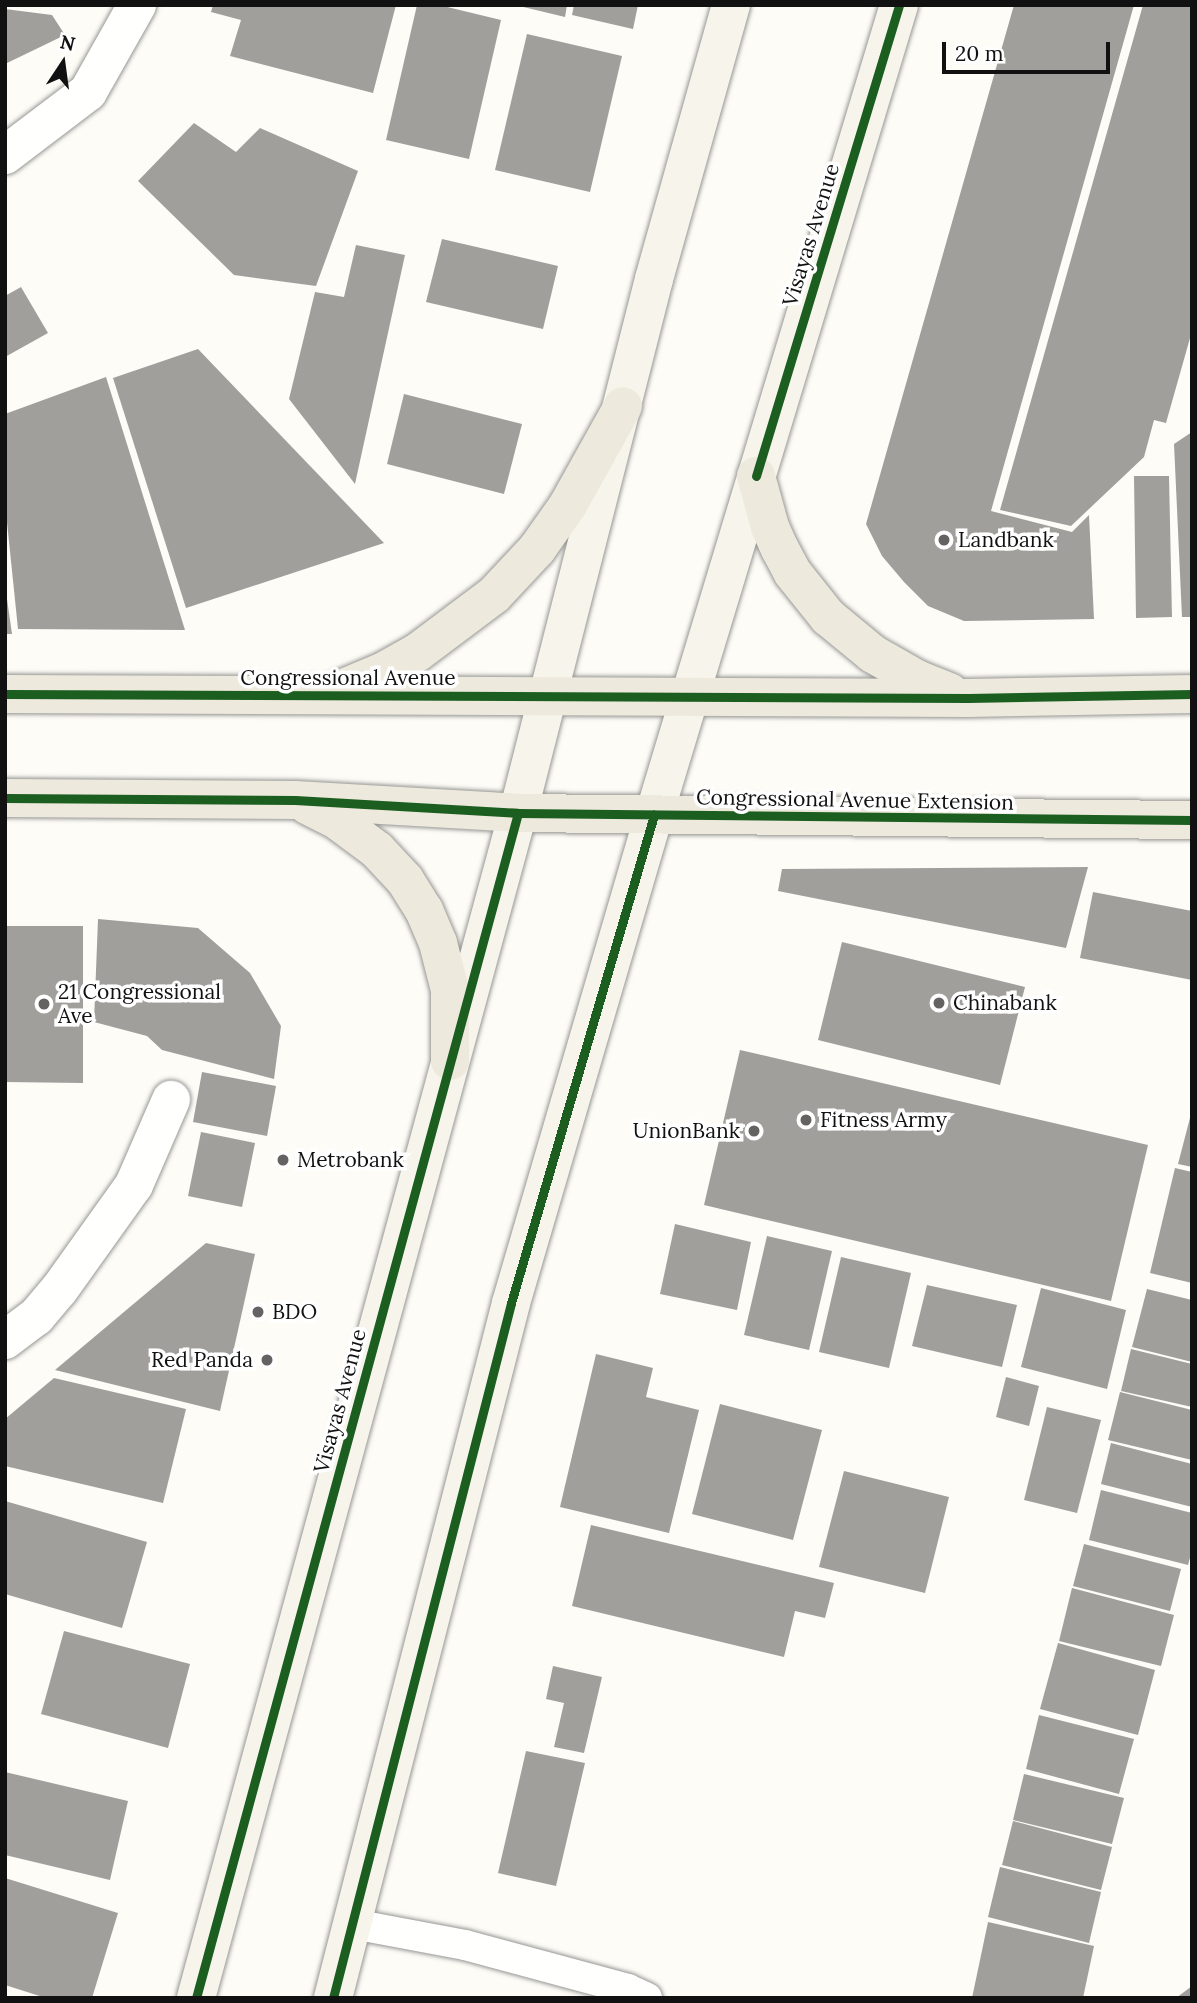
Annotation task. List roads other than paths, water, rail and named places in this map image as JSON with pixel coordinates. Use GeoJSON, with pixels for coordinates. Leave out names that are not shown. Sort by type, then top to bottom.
{"type":"FeatureCollection","features":[{"type":"Feature","properties":{"kind":"main road","name":"Visayas Avenue"},"geometry":{"type":"LineString","coordinates":[[196,1998],[518,813],[654,279],[731,5]]}},
{"type":"Feature","properties":{"kind":"main road","name":"Visayas Avenue"},"geometry":{"type":"LineString","coordinates":[[333,1998],[511,1303],[654,815],[898,5]]}},
{"type":"Feature","properties":{"kind":"main road"},"geometry":{"type":"LineString","coordinates":[[320,696],[404,660],[450,630],[494,595],[537,549],[556,523],[602,448],[623,406]]}},
{"type":"Feature","properties":{"kind":"main road"},"geometry":{"type":"LineString","coordinates":[[756,476],[770,527],[780,549],[792,572],[828,617],[855,641],[894,666],[917,679],[968,698]]}},
{"type":"Feature","properties":{"kind":"main road","name":"Congressional Avenue"},"geometry":{"type":"LineString","coordinates":[[5,694],[691,695]]}},
{"type":"Feature","properties":{"kind":"main road"},"geometry":{"type":"LineString","coordinates":[[691,695],[968,698],[1192,694]]}},
{"type":"Feature","properties":{"kind":"main road"},"geometry":{"type":"LineString","coordinates":[[5,798],[295,800],[518,813]]}},
{"type":"Feature","properties":{"kind":"main road"},"geometry":{"type":"LineString","coordinates":[[295,800],[321,811],[377,850],[420,903],[432,926],[446,967],[451,1016],[450,1061]]}},
{"type":"Feature","properties":{"kind":"main road","name":"Congressional Avenue Extension"},"geometry":{"type":"LineString","coordinates":[[518,813],[1192,820]]}},
{"type":"Feature","properties":{"kind":"street"},"geometry":{"type":"LineString","coordinates":[[5,155],[88,92],[137,5]]}},
{"type":"Feature","properties":{"kind":"street"},"geometry":{"type":"LineString","coordinates":[[5,1340],[36,1317],[59,1290],[134,1185],[171,1100]]}},
{"type":"Feature","properties":{"kind":"lane"},"geometry":{"type":"LineString","coordinates":[[353,1924],[465,1945],[628,1989],[647,1998]]}},
{"type":"Feature","properties":{"kind":"place","name":"Landbank"},"geometry":{"type":"Point","coordinates":[944,540]}},
{"type":"Feature","properties":{"kind":"place","name":"Chinabank"},"geometry":{"type":"Point","coordinates":[939,1003]}},
{"type":"Feature","properties":{"kind":"place","name":"21 Congressional Ave"},"geometry":{"type":"Point","coordinates":[44,1004]}},
{"type":"Feature","properties":{"kind":"place","name":"Fitness Army"},"geometry":{"type":"Point","coordinates":[806,1120]}},
{"type":"Feature","properties":{"kind":"place","name":"UnionBank"},"geometry":{"type":"Point","coordinates":[754,1131]}},
{"type":"Feature","properties":{"kind":"place","name":"Metrobank"},"geometry":{"type":"Point","coordinates":[283,1160]}},
{"type":"Feature","properties":{"kind":"place","name":"BDO"},"geometry":{"type":"Point","coordinates":[258,1312]}},
{"type":"Feature","properties":{"kind":"place","name":"Red Panda"},"geometry":{"type":"Point","coordinates":[267,1360]}}]}
